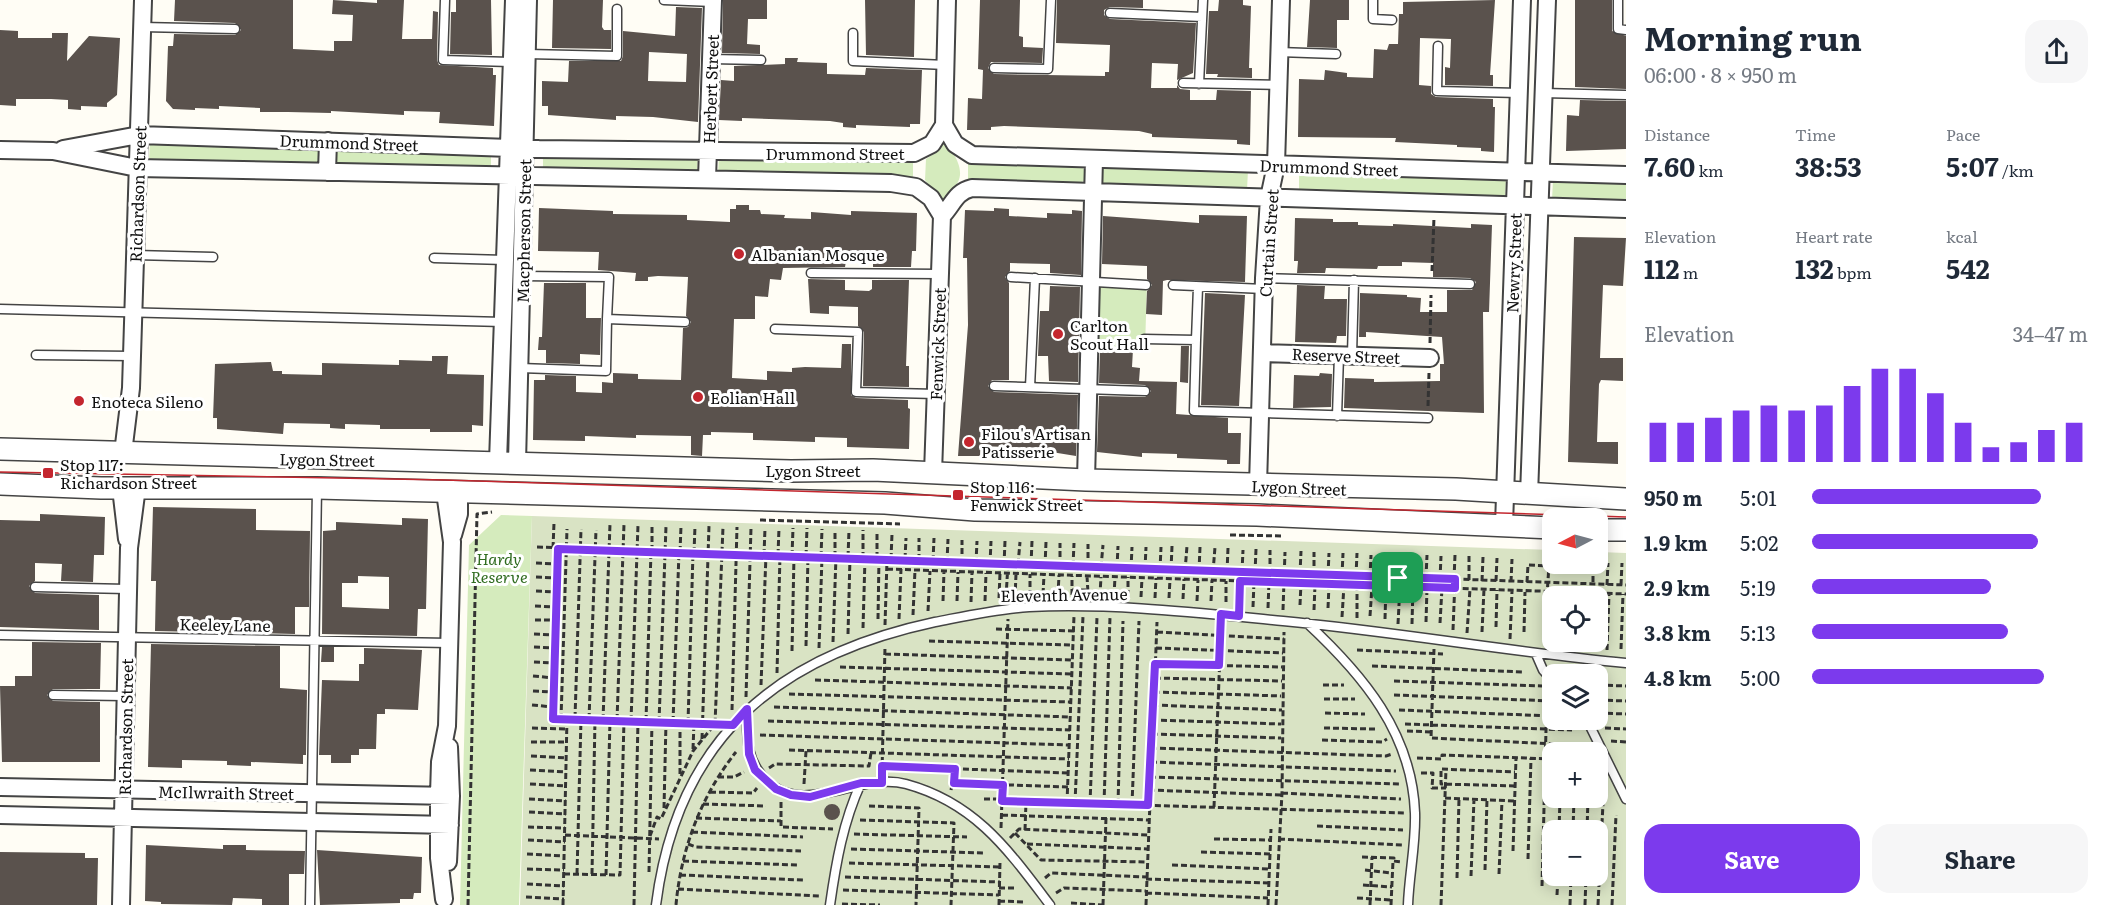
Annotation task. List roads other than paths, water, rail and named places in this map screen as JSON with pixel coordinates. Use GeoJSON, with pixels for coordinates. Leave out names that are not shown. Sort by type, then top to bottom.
{"type":"FeatureCollection","features":[{"type":"Feature","properties":{"kind":"street","name":"Richardson Street"},"geometry":{"type":"LineString","coordinates":[[130,454],[143,0]]}},
{"type":"Feature","properties":{"kind":"street","name":"Macpherson Street"},"geometry":{"type":"LineString","coordinates":[[508,462],[503,322],[505,260],[517,148],[519,58],[514,0]]}},
{"type":"Feature","properties":{"kind":"street","name":"Macpherson Street"},"geometry":{"type":"LineString","coordinates":[[519,58],[528,0]]}},
{"type":"Feature","properties":{"kind":"street"},"geometry":{"type":"LineString","coordinates":[[944,125],[947,0]]}},
{"type":"Feature","properties":{"kind":"street","name":"Curtain Street"},"geometry":{"type":"LineString","coordinates":[[1258,485],[1264,283],[1269,198],[1276,165],[1281,0]]}},
{"type":"Feature","properties":{"kind":"street","name":"Newry Street"},"geometry":{"type":"LineString","coordinates":[[1504,525],[1522,0]]}},
{"type":"Feature","properties":{"kind":"street","name":"Newry Street"},"geometry":{"type":"LineString","coordinates":[[1530,495],[1547,0]]}},
{"type":"Feature","properties":{"kind":"street","name":"Herbert Street"},"geometry":{"type":"LineString","coordinates":[[707,179],[713,1]]}},
{"type":"Feature","properties":{"kind":"street","name":"Drummond Street"},"geometry":{"type":"LineString","coordinates":[[53,151],[138,135],[517,148],[914,153],[932,144],[944,125],[955,144],[972,155],[1626,176]]}},
{"type":"Feature","properties":{"kind":"street"},"geometry":{"type":"LineString","coordinates":[[327,141],[327,172]]}},
{"type":"Feature","properties":{"kind":"street","name":"Drummond Street"},"geometry":{"type":"LineString","coordinates":[[0,150],[53,151],[137,168],[516,174],[913,185],[931,198],[942,216],[953,199],[963,190],[972,188],[1626,209]]}},
{"type":"Feature","properties":{"kind":"street"},"geometry":{"type":"LineString","coordinates":[[1084,510],[1094,159]]}},
{"type":"Feature","properties":{"kind":"street","name":"Macpherson Street"},"geometry":{"type":"LineString","coordinates":[[508,462],[520,368],[522,276],[516,174]]}},
{"type":"Feature","properties":{"kind":"street","name":"Fenwick Street"},"geometry":{"type":"LineString","coordinates":[[933,473],[942,216]]}},
{"type":"Feature","properties":{"kind":"street"},"geometry":{"type":"LineString","coordinates":[[503,322],[521,323]]}},
{"type":"Feature","properties":{"kind":"street","name":"Reserve Street"},"geometry":{"type":"LineString","coordinates":[[1262,353],[1430,358]]}},
{"type":"Feature","properties":{"kind":"street","name":"Lygon Street"},"geometry":{"type":"LineString","coordinates":[[0,449],[1456,489],[1626,499]]}},
{"type":"Feature","properties":{"kind":"street"},"geometry":{"type":"LineString","coordinates":[[129,487],[130,454]]}},
{"type":"Feature","properties":{"kind":"street"},"geometry":{"type":"LineString","coordinates":[[444,902],[445,795],[451,763],[447,726],[452,461]]}},
{"type":"Feature","properties":{"kind":"street"},"geometry":{"type":"LineString","coordinates":[[503,499],[508,462]]}},
{"type":"Feature","properties":{"kind":"street"},"geometry":{"type":"LineString","coordinates":[[933,473],[933,508]]}},
{"type":"Feature","properties":{"kind":"street","name":"Lygon Street"},"geometry":{"type":"LineString","coordinates":[[0,483],[452,492],[503,499],[874,503],[933,508],[1257,515],[1504,525],[1528,527],[1542,533]]}},
{"type":"Feature","properties":{"kind":"street"},"geometry":{"type":"LineString","coordinates":[[1257,515],[1258,485]]}},
{"type":"Feature","properties":{"kind":"street","name":"Richardson Street"},"geometry":{"type":"LineString","coordinates":[[121,905],[129,487]]}},
{"type":"Feature","properties":{"kind":"street"},"geometry":{"type":"LineString","coordinates":[[1528,527],[1530,495]]}},
{"type":"Feature","properties":{"kind":"street"},"geometry":{"type":"LineString","coordinates":[[1608,530],[1626,530]]}},
{"type":"Feature","properties":{"kind":"street","name":"McIlwraith Street"},"geometry":{"type":"LineString","coordinates":[[0,787],[445,795]]}},
{"type":"Feature","properties":{"kind":"street","name":"McIlwraith Street"},"geometry":{"type":"LineString","coordinates":[[0,815],[444,825]]}},
{"type":"Feature","properties":{"kind":"lane"},"geometry":{"type":"LineString","coordinates":[[445,0],[443,60],[617,56],[617,9]]}},
{"type":"Feature","properties":{"kind":"lane"},"geometry":{"type":"LineString","coordinates":[[663,0],[713,1]]}},
{"type":"Feature","properties":{"kind":"lane"},"geometry":{"type":"LineString","coordinates":[[994,68],[1048,69],[1051,0]]}},
{"type":"Feature","properties":{"kind":"lane"},"geometry":{"type":"LineString","coordinates":[[1199,84],[1203,0]]}},
{"type":"Feature","properties":{"kind":"lane"},"geometry":{"type":"LineString","coordinates":[[1373,0],[1373,19],[1392,20]]}},
{"type":"Feature","properties":{"kind":"lane"},"geometry":{"type":"LineString","coordinates":[[1618,0],[1618,29],[1626,30]]}},
{"type":"Feature","properties":{"kind":"lane"},"geometry":{"type":"LineString","coordinates":[[1110,13],[1202,17]]}},
{"type":"Feature","properties":{"kind":"lane"},"geometry":{"type":"LineString","coordinates":[[142,27],[235,29]]}},
{"type":"Feature","properties":{"kind":"lane"},"geometry":{"type":"LineString","coordinates":[[853,33],[853,61],[946,65]]}},
{"type":"Feature","properties":{"kind":"lane"},"geometry":{"type":"LineString","coordinates":[[1438,46],[1437,91],[1519,93]]}},
{"type":"Feature","properties":{"kind":"lane"},"geometry":{"type":"LineString","coordinates":[[1279,52],[1336,54]]}},
{"type":"Feature","properties":{"kind":"lane"},"geometry":{"type":"LineString","coordinates":[[711,59],[761,60]]}},
{"type":"Feature","properties":{"kind":"lane"},"geometry":{"type":"LineString","coordinates":[[1183,83],[1278,85]]}},
{"type":"Feature","properties":{"kind":"lane"},"geometry":{"type":"LineString","coordinates":[[1544,93],[1626,95]]}},
{"type":"Feature","properties":{"kind":"lane"},"geometry":{"type":"LineString","coordinates":[[135,255],[213,257]]}},
{"type":"Feature","properties":{"kind":"lane"},"geometry":{"type":"LineString","coordinates":[[434,258],[505,260]]}},
{"type":"Feature","properties":{"kind":"lane"},"geometry":{"type":"LineString","coordinates":[[811,273],[939,274]]}},
{"type":"Feature","properties":{"kind":"lane"},"geometry":{"type":"LineString","coordinates":[[520,368],[606,371],[609,277],[522,276]]}},
{"type":"Feature","properties":{"kind":"lane"},"geometry":{"type":"LineString","coordinates":[[1011,277],[1146,285]]}},
{"type":"Feature","properties":{"kind":"lane"},"geometry":{"type":"LineString","coordinates":[[1030,387],[1035,278]]}},
{"type":"Feature","properties":{"kind":"lane"},"geometry":{"type":"LineString","coordinates":[[1337,416],[1354,280]]}},
{"type":"Feature","properties":{"kind":"lane"},"geometry":{"type":"LineString","coordinates":[[1173,285],[1198,287],[1354,280],[1470,284]]}},
{"type":"Feature","properties":{"kind":"lane"},"geometry":{"type":"LineString","coordinates":[[1198,287],[1194,411],[1428,418]]}},
{"type":"Feature","properties":{"kind":"lane"},"geometry":{"type":"LineString","coordinates":[[0,309],[503,322]]}},
{"type":"Feature","properties":{"kind":"lane"},"geometry":{"type":"LineString","coordinates":[[607,319],[685,322]]}},
{"type":"Feature","properties":{"kind":"lane"},"geometry":{"type":"LineString","coordinates":[[775,329],[858,332],[856,392],[936,394]]}},
{"type":"Feature","properties":{"kind":"lane"},"geometry":{"type":"LineString","coordinates":[[1144,339],[1196,340]]}},
{"type":"Feature","properties":{"kind":"lane"},"geometry":{"type":"LineString","coordinates":[[36,355],[132,356]]}},
{"type":"Feature","properties":{"kind":"lane"},"geometry":{"type":"LineString","coordinates":[[994,386],[1144,391]]}},
{"type":"Feature","properties":{"kind":"lane"},"geometry":{"type":"LineString","coordinates":[[310,905],[317,488]]}},
{"type":"Feature","properties":{"kind":"lane"},"geometry":{"type":"LineString","coordinates":[[35,587],[127,589]]}},
{"type":"Feature","properties":{"kind":"lane","name":"Eleventh Avenue"},"geometry":{"type":"LineString","coordinates":[[656,905],[668,840],[701,765],[746,706],[777,684],[833,653],[898,630],[1011,609],[1092,606],[1253,617],[1434,638],[1539,655],[1626,663]]}},
{"type":"Feature","properties":{"kind":"lane"},"geometry":{"type":"LineString","coordinates":[[1306,623],[1358,674],[1388,714],[1403,752],[1415,814],[1408,905]]}},
{"type":"Feature","properties":{"kind":"lane","name":"Keeley Lane"},"geometry":{"type":"LineString","coordinates":[[0,635],[449,644]]}},
{"type":"Feature","properties":{"kind":"lane"},"geometry":{"type":"LineString","coordinates":[[1539,655],[1542,666]]}},
{"type":"Feature","properties":{"kind":"lane"},"geometry":{"type":"LineString","coordinates":[[53,695],[125,696]]}},
{"type":"Feature","properties":{"kind":"lane"},"geometry":{"type":"LineString","coordinates":[[746,706],[749,754],[755,770],[776,789],[810,797],[861,783],[904,783],[951,801],[1001,841],[1050,905]]}},
{"type":"Feature","properties":{"kind":"lane"},"geometry":{"type":"LineString","coordinates":[[1592,730],[1626,799]]}},
{"type":"Feature","properties":{"kind":"lane"},"geometry":{"type":"LineString","coordinates":[[830,905],[847,818],[861,783]]}},
{"type":"Feature","properties":{"kind":"tram line"},"geometry":{"type":"LineString","coordinates":[[0,472],[445,480],[1626,517]]}},
{"type":"Feature","properties":{"kind":"place","name":"Albanian Mosque"},"geometry":{"type":"Point","coordinates":[739,254]}},
{"type":"Feature","properties":{"kind":"place","name":"Carlton Scout Hall"},"geometry":{"type":"Point","coordinates":[1058,334]}},
{"type":"Feature","properties":{"kind":"place","name":"Eolian Hall"},"geometry":{"type":"Point","coordinates":[698,397]}},
{"type":"Feature","properties":{"kind":"place","name":"Enoteca Sileno"},"geometry":{"type":"Point","coordinates":[79,401]}},
{"type":"Feature","properties":{"kind":"place","name":"Filou's Artisan Patisserie"},"geometry":{"type":"Point","coordinates":[969,442]}},
{"type":"Feature","properties":{"kind":"place","name":"Stop 117: Richardson Street"},"geometry":{"type":"Point","coordinates":[48,473]}},
{"type":"Feature","properties":{"kind":"place","name":"Stop 116: Fenwick Street"},"geometry":{"type":"Point","coordinates":[958,495]}},
{"type":"Feature","properties":{"kind":"park label","name":"Hardy Reserve"},"geometry":{"type":"Point","coordinates":[499,567]}}]}
